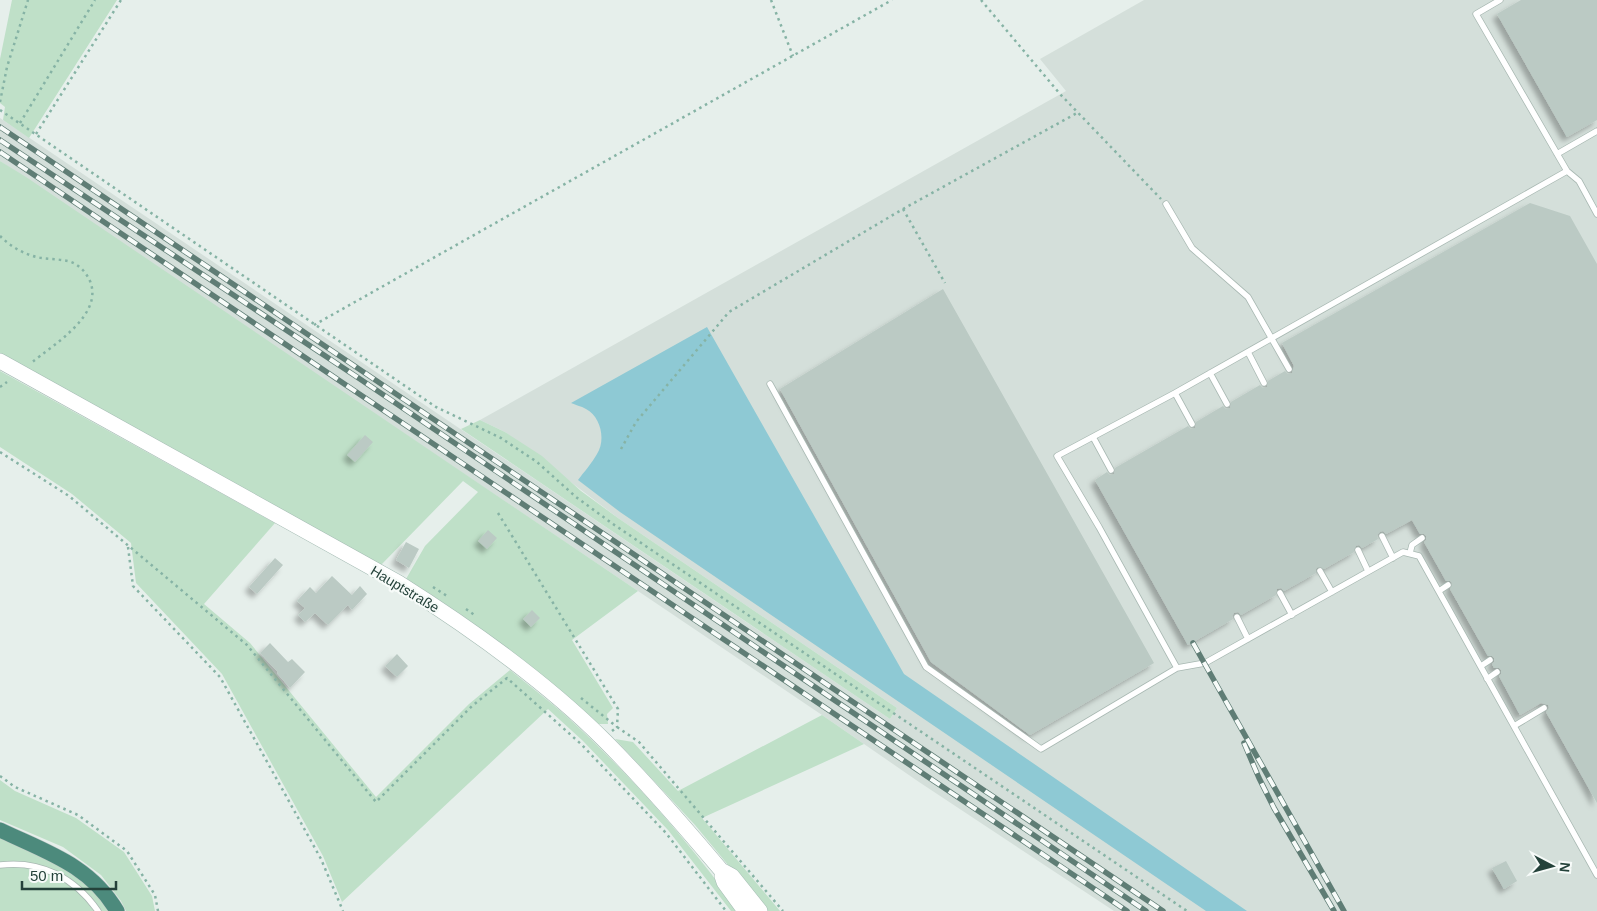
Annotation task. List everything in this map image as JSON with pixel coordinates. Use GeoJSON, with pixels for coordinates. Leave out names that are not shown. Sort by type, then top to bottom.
{"type":"FeatureCollection","features":[{"type":"Feature","properties":{"kind":"highway"},"geometry":{"type":"LineString","coordinates":[[0,830],[52,853],[83,872],[107,895],[117,911]]}},
{"type":"Feature","properties":{"kind":"main road","name":"Hauptstraße"},"geometry":{"type":"LineString","coordinates":[[0,361],[399,583],[462,624],[521,668],[603,739],[665,804],[721,870]]}},
{"type":"Feature","properties":{"kind":"main road"},"geometry":{"type":"LineString","coordinates":[[721,870],[724,882],[746,911]]}},
{"type":"Feature","properties":{"kind":"main road"},"geometry":{"type":"LineString","coordinates":[[721,870],[732,876],[760,911]]}},
{"type":"Feature","properties":{"kind":"lane"},"geometry":{"type":"LineString","coordinates":[[1500,0],[1476,14],[1567,172],[1578,181],[1597,214]]}},
{"type":"Feature","properties":{"kind":"lane"},"geometry":{"type":"LineString","coordinates":[[1557,154],[1597,131]]}},
{"type":"Feature","properties":{"kind":"lane"},"geometry":{"type":"LineString","coordinates":[[1176,668],[1099,527],[1057,456],[1175,393],[1567,172]]}},
{"type":"Feature","properties":{"kind":"lane"},"geometry":{"type":"LineString","coordinates":[[1166,204],[1192,248],[1248,297],[1289,369]]}},
{"type":"Feature","properties":{"kind":"lane"},"geometry":{"type":"LineString","coordinates":[[1248,352],[1264,383]]}},
{"type":"Feature","properties":{"kind":"lane"},"geometry":{"type":"LineString","coordinates":[[1210,373],[1227,404]]}},
{"type":"Feature","properties":{"kind":"lane"},"geometry":{"type":"LineString","coordinates":[[770,384],[926,667],[1040,748],[1176,668],[1206,663],[1403,552],[1419,556],[1597,875]]}},
{"type":"Feature","properties":{"kind":"lane"},"geometry":{"type":"LineString","coordinates":[[1175,393],[1192,424]]}},
{"type":"Feature","properties":{"kind":"lane"},"geometry":{"type":"LineString","coordinates":[[1093,437],[1111,470]]}},
{"type":"Feature","properties":{"kind":"lane"},"geometry":{"type":"LineString","coordinates":[[1382,536],[1393,558]]}},
{"type":"Feature","properties":{"kind":"lane"},"geometry":{"type":"LineString","coordinates":[[1410,553],[1412,545],[1422,538]]}},
{"type":"Feature","properties":{"kind":"lane"},"geometry":{"type":"LineString","coordinates":[[1358,550],[1368,571]]}},
{"type":"Feature","properties":{"kind":"lane"},"geometry":{"type":"LineString","coordinates":[[1320,571],[1332,592]]}},
{"type":"Feature","properties":{"kind":"lane"},"geometry":{"type":"LineString","coordinates":[[1438,591],[1448,585]]}},
{"type":"Feature","properties":{"kind":"lane"},"geometry":{"type":"LineString","coordinates":[[1280,593],[1292,615]]}},
{"type":"Feature","properties":{"kind":"lane"},"geometry":{"type":"LineString","coordinates":[[1237,617],[1248,639]]}},
{"type":"Feature","properties":{"kind":"lane"},"geometry":{"type":"LineString","coordinates":[[1481,666],[1490,660]]}},
{"type":"Feature","properties":{"kind":"lane"},"geometry":{"type":"LineString","coordinates":[[1488,678],[1497,672]]}},
{"type":"Feature","properties":{"kind":"lane"},"geometry":{"type":"LineString","coordinates":[[1514,726],[1544,708]]}},
{"type":"Feature","properties":{"kind":"lane"},"geometry":{"type":"LineString","coordinates":[[0,865],[31,865],[47,869],[62,876],[82,890],[98,911]]}},
{"type":"Feature","properties":{"kind":"path"},"geometry":{"type":"LineString","coordinates":[[0,102],[7,67],[28,0]]}},
{"type":"Feature","properties":{"kind":"path"},"geometry":{"type":"LineString","coordinates":[[20,123],[95,0]]}},
{"type":"Feature","properties":{"kind":"path"},"geometry":{"type":"LineString","coordinates":[[36,134],[121,0]]}},
{"type":"Feature","properties":{"kind":"path"},"geometry":{"type":"LineString","coordinates":[[771,0],[793,56]]}},
{"type":"Feature","properties":{"kind":"path"},"geometry":{"type":"LineString","coordinates":[[314,325],[892,0]]}},
{"type":"Feature","properties":{"kind":"path"},"geometry":{"type":"LineString","coordinates":[[981,0],[1077,113],[1166,204]]}},
{"type":"Feature","properties":{"kind":"path"},"geometry":{"type":"LineString","coordinates":[[0,110],[436,408],[501,438],[530,457],[576,497],[613,524],[1187,911]]}},
{"type":"Feature","properties":{"kind":"path"},"geometry":{"type":"LineString","coordinates":[[621,449],[636,422],[729,312],[903,209],[1077,113]]}},
{"type":"Feature","properties":{"kind":"path"},"geometry":{"type":"LineString","coordinates":[[903,209],[945,283]]}},
{"type":"Feature","properties":{"kind":"path"},"geometry":{"type":"LineString","coordinates":[[0,236],[14,248],[33,256],[73,263],[82,269],[91,283],[91,303],[88,312],[79,324],[20,372]]}},
{"type":"Feature","properties":{"kind":"path"},"geometry":{"type":"LineString","coordinates":[[0,387],[7,382]]}},
{"type":"Feature","properties":{"kind":"path"},"geometry":{"type":"LineString","coordinates":[[0,452],[69,496],[247,645],[376,802],[472,706],[507,678],[581,744],[666,833],[726,911]]}},
{"type":"Feature","properties":{"kind":"path"},"geometry":{"type":"LineString","coordinates":[[498,513],[618,709],[616,727],[603,739]]}},
{"type":"Feature","properties":{"kind":"path"},"geometry":{"type":"LineString","coordinates":[[128,546],[133,586],[220,677],[321,859],[342,911]]}},
{"type":"Feature","properties":{"kind":"path"},"geometry":{"type":"LineString","coordinates":[[616,727],[639,742],[783,911]]}},
{"type":"Feature","properties":{"kind":"path"},"geometry":{"type":"LineString","coordinates":[[0,776],[15,787],[78,815],[127,850],[155,895],[158,911]]}},
{"type":"Feature","properties":{"kind":"shaded area"},"geometry":{"type":"Polygon","coordinates":[[[1144,0],[1597,0],[1597,911],[1114,911],[919,782],[0,161],[0,118],[890,719],[897,708],[618,518],[505,432],[480,420],[1066,91],[1040,59],[1144,0]]]}},
{"type":"Feature","properties":{"kind":"green space"},"geometry":{"type":"Polygon","coordinates":[[[12,0],[117,0],[29,138],[3,120],[5,107],[0,103],[0,59],[12,0]]]}},
{"type":"Feature","properties":{"kind":"green space"},"geometry":{"type":"Polygon","coordinates":[[[0,161],[638,591],[572,640],[613,708],[607,714],[608,724],[598,724],[505,647],[457,612],[406,579],[425,546],[478,492],[463,481],[381,565],[0,354],[0,161]]]}},
{"type":"Feature","properties":{"kind":"green space"},"geometry":{"type":"Polygon","coordinates":[[[0,371],[275,523],[204,604],[250,643],[376,797],[469,704],[510,670],[564,714],[634,783],[699,858],[739,911],[731,911],[668,830],[583,741],[548,709],[342,902],[323,856],[222,674],[136,583],[131,543],[72,494],[0,447],[0,371]]]}},
{"type":"Feature","properties":{"kind":"green space"},"geometry":{"type":"Polygon","coordinates":[[[480,420],[505,432],[542,456],[581,491],[618,518],[897,708],[890,719],[461,429],[480,420]]]}},
{"type":"Feature","properties":{"kind":"green space"},"geometry":{"type":"Polygon","coordinates":[[[822,715],[864,744],[702,818],[780,911],[766,911],[695,825],[615,739],[633,742],[678,791],[822,715]]]}},
{"type":"Feature","properties":{"kind":"green space"},"geometry":{"type":"Polygon","coordinates":[[[0,780],[15,791],[76,818],[124,852],[152,896],[155,911],[126,911],[121,901],[101,875],[63,847],[0,820],[0,780]]]}},
{"type":"Feature","properties":{"kind":"green space"},"geometry":{"type":"Polygon","coordinates":[[[0,838],[81,877],[109,911],[0,911],[0,838]]]}},
{"type":"Feature","properties":{"kind":"water"},"geometry":{"type":"Polygon","coordinates":[[[707,327],[904,674],[1247,911],[1206,911],[620,512],[578,480],[597,454],[600,448],[601,436],[595,417],[584,408],[571,403],[707,327]]]}},
{"type":"Feature","properties":{"kind":"building"},"geometry":{"type":"Polygon","coordinates":[[[1521,0],[1597,0],[1597,120],[1567,137],[1497,14],[1521,0]]]}},
{"type":"Feature","properties":{"kind":"building"},"geometry":{"type":"Polygon","coordinates":[[[1530,203],[1570,216],[1597,264],[1597,803],[1546,712],[1549,708],[1548,705],[1541,703],[1520,715],[1499,676],[1501,670],[1494,668],[1492,664],[1494,658],[1488,656],[1450,589],[1452,583],[1446,581],[1424,542],[1426,536],[1420,534],[1412,520],[1386,534],[1383,531],[1380,532],[1377,535],[1378,539],[1362,548],[1359,545],[1356,546],[1354,552],[1324,569],[1318,567],[1316,573],[1284,591],[1281,588],[1277,589],[1276,595],[1241,615],[1238,612],[1234,613],[1233,619],[1188,645],[1095,480],[1107,472],[1110,475],[1114,474],[1115,468],[1188,426],[1191,429],[1195,428],[1196,422],[1223,406],[1226,409],[1230,408],[1231,402],[1260,385],[1263,388],[1267,387],[1268,381],[1285,371],[1288,374],[1292,373],[1294,366],[1282,343],[1530,203]]]}},
{"type":"Feature","properties":{"kind":"building"},"geometry":{"type":"Polygon","coordinates":[[[943,289],[1154,663],[1030,735],[931,662],[780,389],[943,289]]]}},
{"type":"Feature","properties":{"kind":"building"},"geometry":{"type":"Polygon","coordinates":[[[365,435],[373,442],[355,462],[347,455],[365,435]]]}},
{"type":"Feature","properties":{"kind":"building"},"geometry":{"type":"Polygon","coordinates":[[[488,530],[497,538],[487,549],[478,541],[488,530]]]}},
{"type":"Feature","properties":{"kind":"building"},"geometry":{"type":"Polygon","coordinates":[[[406,542],[419,549],[409,568],[396,560],[406,542]]]}},
{"type":"Feature","properties":{"kind":"building"},"geometry":{"type":"Polygon","coordinates":[[[275,558],[283,565],[257,594],[249,587],[275,558]]]}},
{"type":"Feature","properties":{"kind":"building"},"geometry":{"type":"Polygon","coordinates":[[[332,576],[352,595],[360,586],[367,594],[352,610],[348,605],[328,625],[315,613],[305,622],[298,615],[305,608],[297,601],[310,587],[316,593],[332,576]]]}},
{"type":"Feature","properties":{"kind":"building"},"geometry":{"type":"Polygon","coordinates":[[[532,610],[540,618],[531,627],[523,619],[532,610]]]}},
{"type":"Feature","properties":{"kind":"building"},"geometry":{"type":"Polygon","coordinates":[[[270,643],[288,662],[292,659],[305,672],[290,688],[260,653],[270,643]]]}},
{"type":"Feature","properties":{"kind":"building"},"geometry":{"type":"Polygon","coordinates":[[[397,654],[408,666],[397,677],[385,666],[397,654]]]}},
{"type":"Feature","properties":{"kind":"building"},"geometry":{"type":"Polygon","coordinates":[[[1506,861],[1517,881],[1504,889],[1492,868],[1506,861]]]}},
{"type":"Feature","properties":{"kind":"railway"},"geometry":{"type":"LineString","coordinates":[[0,127],[1163,911]]}},
{"type":"Feature","properties":{"kind":"railway"},"geometry":{"type":"LineString","coordinates":[[0,140],[357,377],[1146,911]]}},
{"type":"Feature","properties":{"kind":"railway"},"geometry":{"type":"LineString","coordinates":[[0,152],[1127,911]]}},
{"type":"Feature","properties":{"kind":"railway"},"geometry":{"type":"LineString","coordinates":[[1193,643],[1344,911]]}},
{"type":"Feature","properties":{"kind":"railway"},"geometry":{"type":"LineString","coordinates":[[1244,743],[1274,808],[1334,911]]}}]}
